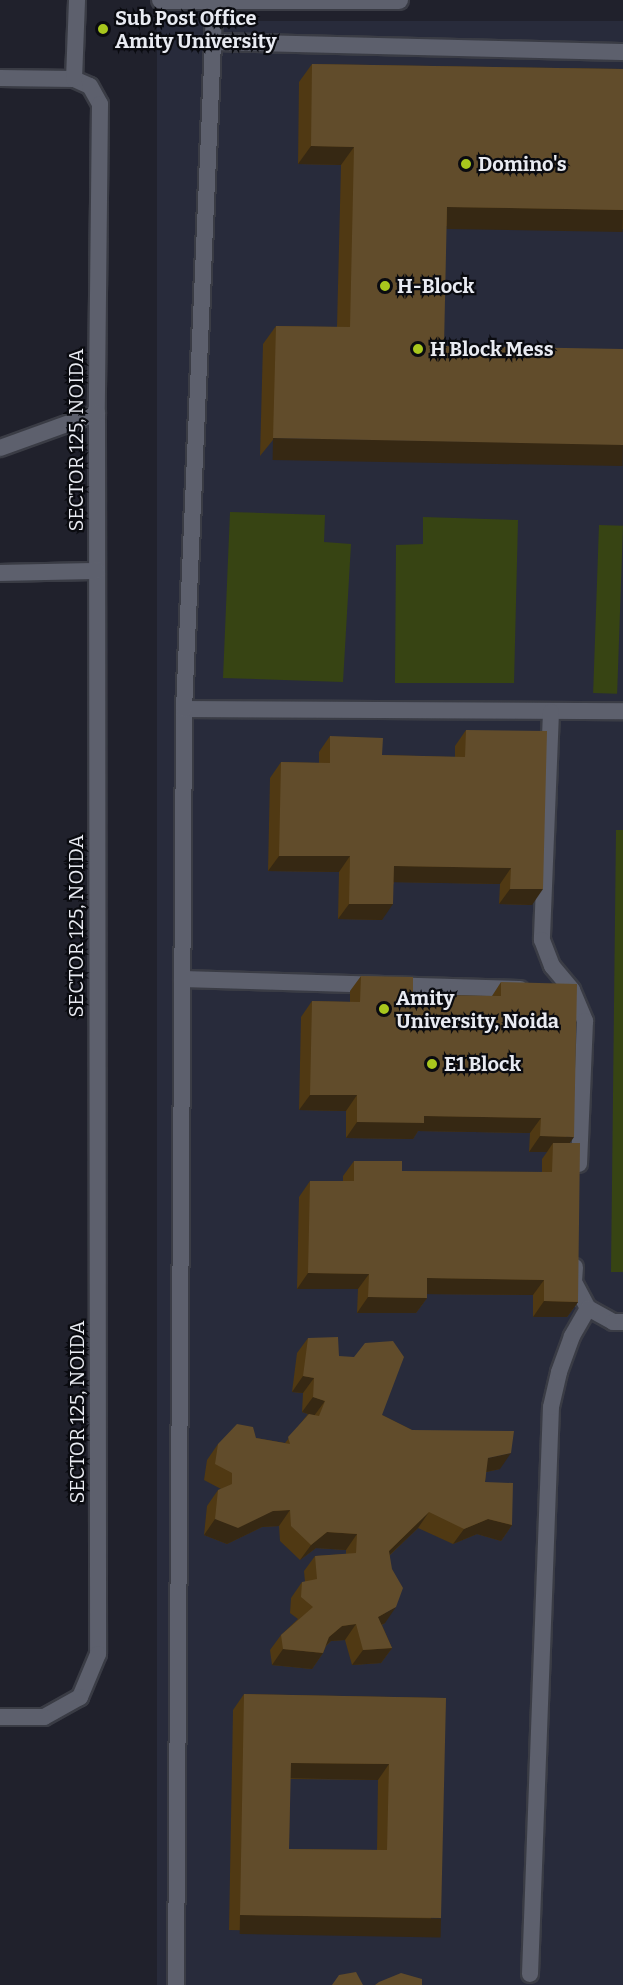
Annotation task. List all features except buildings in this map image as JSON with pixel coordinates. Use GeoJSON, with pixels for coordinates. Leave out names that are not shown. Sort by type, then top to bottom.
{"type":"FeatureCollection","features":[{"type":"Feature","properties":{"kind":"street"},"geometry":{"type":"LineString","coordinates":[[162,0],[213,2],[399,0]]}},
{"type":"Feature","properties":{"kind":"lane"},"geometry":{"type":"LineString","coordinates":[[0,78],[74,79],[77,0]]}},
{"type":"Feature","properties":{"kind":"lane"},"geometry":{"type":"LineString","coordinates":[[176,1985],[184,709],[213,2]]}},
{"type":"Feature","properties":{"kind":"lane"},"geometry":{"type":"LineString","coordinates":[[213,42],[623,52]]}},
{"type":"Feature","properties":{"kind":"lane","name":"SECTOR 125, NOIDA"},"geometry":{"type":"LineString","coordinates":[[0,1717],[44,1717],[80,1697],[98,1654],[97,413],[100,104],[90,86],[74,79]]}},
{"type":"Feature","properties":{"kind":"lane"},"geometry":{"type":"LineString","coordinates":[[0,448],[97,413]]}},
{"type":"Feature","properties":{"kind":"lane"},"geometry":{"type":"LineString","coordinates":[[0,573],[97,571]]}},
{"type":"Feature","properties":{"kind":"lane"},"geometry":{"type":"LineString","coordinates":[[184,709],[623,711]]}},
{"type":"Feature","properties":{"kind":"lane"},"geometry":{"type":"LineString","coordinates":[[550,712],[542,940],[552,966],[572,990],[585,1021],[579,1176]]}},
{"type":"Feature","properties":{"kind":"lane"},"geometry":{"type":"LineString","coordinates":[[182,979],[572,990]]}},
{"type":"Feature","properties":{"kind":"lane"},"geometry":{"type":"LineString","coordinates":[[576,1247],[574,1282],[588,1308],[613,1322],[623,1322]]}},
{"type":"Feature","properties":{"kind":"lane"},"geometry":{"type":"LineString","coordinates":[[530,1974],[552,1407],[559,1372],[572,1336],[588,1308]]}},
{"type":"Feature","properties":{"kind":"shaded area","name":"Amity University, Noida"},"geometry":{"type":"Polygon","coordinates":[[[157,21],[623,21],[623,1985],[157,1985],[157,21]]]}},
{"type":"Feature","properties":{"kind":"green space"},"geometry":{"type":"Polygon","coordinates":[[[230,512],[325,515],[324,542],[351,544],[343,682],[223,678],[230,512]]]}},
{"type":"Feature","properties":{"kind":"green space"},"geometry":{"type":"Polygon","coordinates":[[[423,517],[518,520],[514,683],[395,683],[396,545],[423,544],[423,517]]]}},
{"type":"Feature","properties":{"kind":"green space"},"geometry":{"type":"Polygon","coordinates":[[[599,525],[623,526],[617,694],[593,693],[599,525]]]}},
{"type":"Feature","properties":{"kind":"green space"},"geometry":{"type":"Polygon","coordinates":[[[616,830],[623,830],[623,1272],[611,1272],[616,830]]]}},
{"type":"Feature","properties":{"kind":"place","name":"Sub Post Office Amity University"},"geometry":{"type":"Point","coordinates":[103,29]}},
{"type":"Feature","properties":{"kind":"place","name":"Domino's"},"geometry":{"type":"Point","coordinates":[466,164]}},
{"type":"Feature","properties":{"kind":"place","name":"H-Block"},"geometry":{"type":"Point","coordinates":[385,286]}},
{"type":"Feature","properties":{"kind":"place","name":"H Block Mess"},"geometry":{"type":"Point","coordinates":[418,349]}},
{"type":"Feature","properties":{"kind":"place","name":"Amity University, Noida"},"geometry":{"type":"Point","coordinates":[384,1009]}},
{"type":"Feature","properties":{"kind":"place","name":"E1 Block"},"geometry":{"type":"Point","coordinates":[432,1064]}}]}
